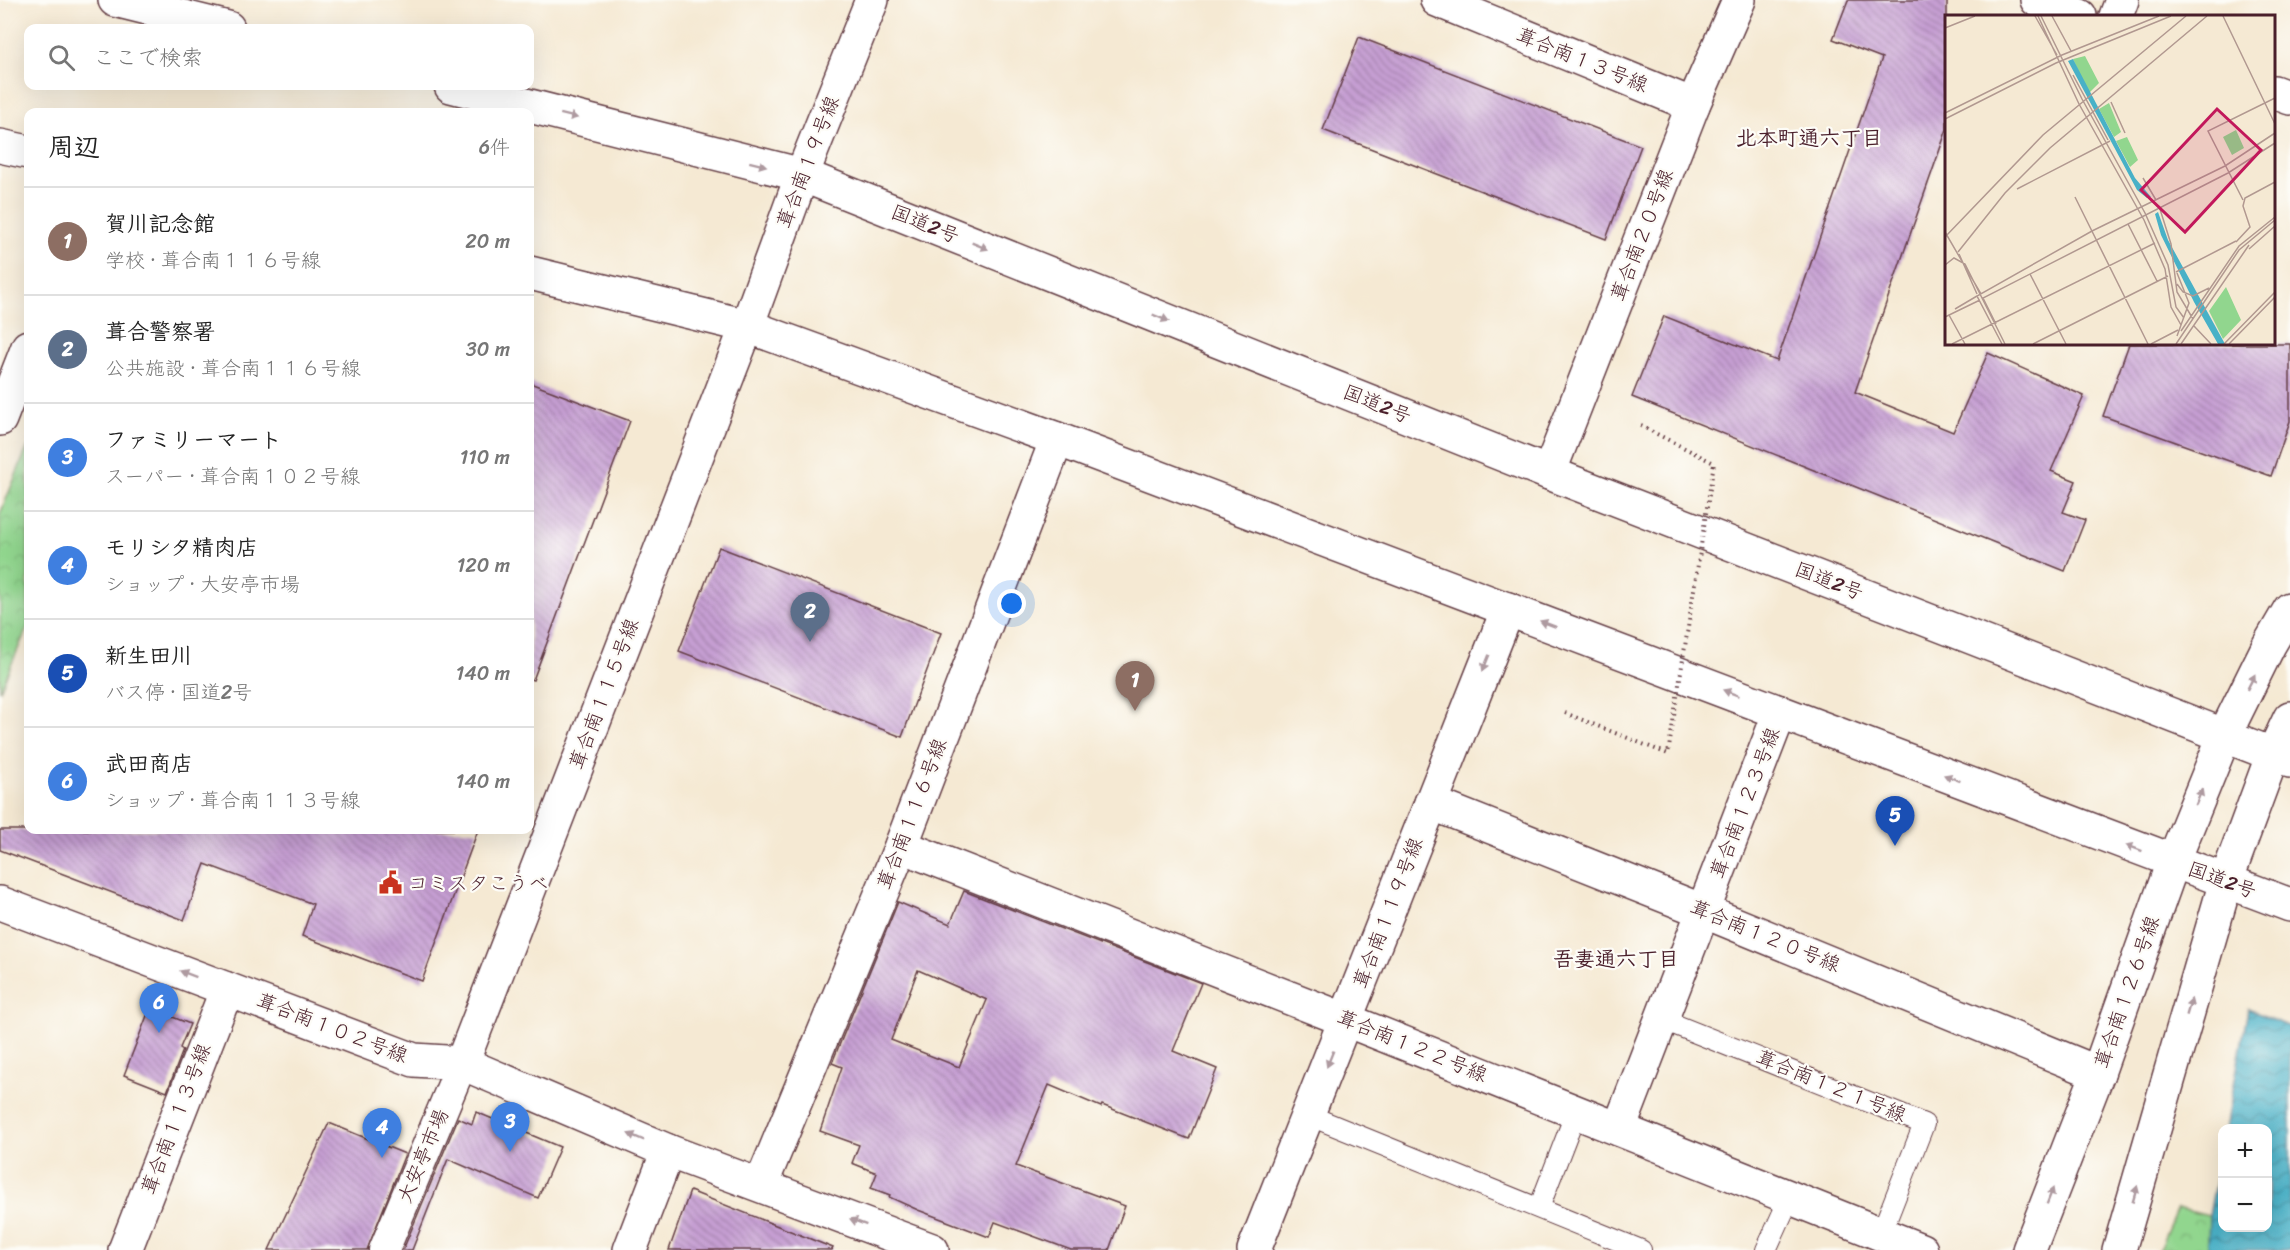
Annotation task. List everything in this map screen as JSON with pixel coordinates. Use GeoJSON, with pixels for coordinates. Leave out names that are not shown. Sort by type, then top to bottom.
{"type":"FeatureCollection","features":[{"type":"Feature","properties":{"kind":"main road"},"geometry":{"type":"LineString","coordinates":[[115,0],[156,5],[215,24]]}},
{"type":"Feature","properties":{"kind":"main road","name":"葺合南１９号線"},"geometry":{"type":"LineString","coordinates":[[747,326],[802,175],[872,0]]}},
{"type":"Feature","properties":{"kind":"main road","name":"葺合南１３号線"},"geometry":{"type":"LineString","coordinates":[[1437,0],[1693,105]]}},
{"type":"Feature","properties":{"kind":"main road","name":"葺合南２０号線"},"geometry":{"type":"LineString","coordinates":[[1549,473],[1693,105],[1739,0]]}},
{"type":"Feature","properties":{"kind":"main road"},"geometry":{"type":"LineString","coordinates":[[2037,0],[2077,15]]}},
{"type":"Feature","properties":{"kind":"main road"},"geometry":{"type":"LineString","coordinates":[[2116,15],[2122,0]]}},
{"type":"Feature","properties":{"kind":"main road","name":"国道2号"},"geometry":{"type":"LineString","coordinates":[[467,90],[802,175],[1549,473],[2282,758]]}},
{"type":"Feature","properties":{"kind":"main road"},"geometry":{"type":"LineString","coordinates":[[2275,92],[2290,98]]}},
{"type":"Feature","properties":{"kind":"main road"},"geometry":{"type":"LineString","coordinates":[[0,146],[24,151]]}},
{"type":"Feature","properties":{"kind":"main road","name":"国道2号"},"geometry":{"type":"LineString","coordinates":[[534,274],[747,326],[1508,609],[2289,905]]}},
{"type":"Feature","properties":{"kind":"main road","name":"葺合南１１５号線"},"geometry":{"type":"LineString","coordinates":[[462,1062],[747,326]]}},
{"type":"Feature","properties":{"kind":"main road"},"geometry":{"type":"LineString","coordinates":[[0,419],[24,357]]}},
{"type":"Feature","properties":{"kind":"main road","name":"葺合南１１６号線"},"geometry":{"type":"LineString","coordinates":[[761,1185],[901,846],[1057,440]]}},
{"type":"Feature","properties":{"kind":"main road","name":"葺合南１１９号線"},"geometry":{"type":"LineString","coordinates":[[1254,1250],[1508,609]]}},
{"type":"Feature","properties":{"kind":"main road","name":"葺合南１２６号線"},"geometry":{"type":"LineString","coordinates":[[2029,1250],[2098,1073],[2173,862],[2225,734],[2269,645],[2290,609]]}},
{"type":"Feature","properties":{"kind":"main road","name":"葺合南１２３号線"},"geometry":{"type":"LineString","coordinates":[[1618,1128],[1780,712]]}},
{"type":"Feature","properties":{"kind":"main road"},"geometry":{"type":"LineString","coordinates":[[2119,1250],[2226,881],[2282,758],[2290,718]]}},
{"type":"Feature","properties":{"kind":"main road","name":"葺合南１２０号線"},"geometry":{"type":"LineString","coordinates":[[1431,803],[1703,911],[2098,1073]]}},
{"type":"Feature","properties":{"kind":"main road","name":"葺合南１２２号線"},"geometry":{"type":"LineString","coordinates":[[901,846],[1346,1020],[1921,1250]]}},
{"type":"Feature","properties":{"kind":"main road","name":"葺合南１０２号線"},"geometry":{"type":"LineString","coordinates":[[0,903],[414,1060],[462,1062],[668,1151],[932,1250]]}},
{"type":"Feature","properties":{"kind":"main road","name":"葺合南１１３号線"},"geometry":{"type":"LineString","coordinates":[[125,1250],[227,989]]}},
{"type":"Feature","properties":{"kind":"main road"},"geometry":{"type":"LineString","coordinates":[[630,1250],[668,1151]]}},
{"type":"Feature","properties":{"kind":"street","name":"大安亭市場"},"geometry":{"type":"LineString","coordinates":[[384,1250],[462,1062]]}},
{"type":"Feature","properties":{"kind":"lane","name":"葺合南１２１号線"},"geometry":{"type":"LineString","coordinates":[[1661,1019],[1924,1124],[1881,1233]]}},
{"type":"Feature","properties":{"kind":"lane"},"geometry":{"type":"LineString","coordinates":[[1539,1208],[1576,1112]]}},
{"type":"Feature","properties":{"kind":"lane"},"geometry":{"type":"LineString","coordinates":[[1308,1115],[1641,1250]]}},
{"type":"Feature","properties":{"kind":"lane"},"geometry":{"type":"LineString","coordinates":[[1766,1250],[1790,1197]]}},
{"type":"Feature","properties":{"kind":"path"},"geometry":{"type":"LineString","coordinates":[[1565,713],[1668,754],[1714,463],[1639,425]]}},
{"type":"Feature","properties":{"kind":"green space"},"geometry":{"type":"Polygon","coordinates":[[[24,456],[24,635],[0,691],[0,514],[24,456]]]}},
{"type":"Feature","properties":{"kind":"green space"},"geometry":{"type":"Polygon","coordinates":[[[2177,1208],[2209,1216],[2208,1250],[2159,1250],[2177,1208]]]}},
{"type":"Feature","properties":{"kind":"water"},"geometry":{"type":"Polygon","coordinates":[[[2248,1009],[2290,1027],[2290,1250],[2208,1250],[2209,1216],[2218,1167],[2218,1232],[2272,1232],[2272,1124],[2227,1124],[2248,1009]]]}},
{"type":"Feature","properties":{"kind":"building"},"geometry":{"type":"Polygon","coordinates":[[[1848,0],[1947,0],[1945,135],[1855,392],[1953,432],[1988,353],[2084,396],[2051,471],[2076,481],[2063,512],[2085,520],[2065,571],[1632,397],[1664,316],[1777,361],[1882,58],[1833,39],[1848,0]]]}},
{"type":"Feature","properties":{"kind":"building"},"geometry":{"type":"Polygon","coordinates":[[[1359,37],[1641,146],[1606,239],[1323,130],[1359,37]]]}},
{"type":"Feature","properties":{"kind":"building"},"geometry":{"type":"Polygon","coordinates":[[[2290,344],[2290,421],[2271,476],[2103,416],[2129,345],[2290,344]]]}},
{"type":"Feature","properties":{"kind":"building"},"geometry":{"type":"Polygon","coordinates":[[[534,385],[630,421],[534,677],[534,385]]]}},
{"type":"Feature","properties":{"kind":"building"},"geometry":{"type":"Polygon","coordinates":[[[719,547],[941,633],[902,737],[679,651],[719,547]]]}},
{"type":"Feature","properties":{"kind":"building"},"geometry":{"type":"Polygon","coordinates":[[[0,830],[24,830],[24,834],[477,834],[422,981],[302,936],[313,904],[205,864],[184,920],[0,850],[0,830]]]}},
{"type":"Feature","properties":{"kind":"building"},"geometry":{"type":"Polygon","coordinates":[[[964,891],[1201,983],[1173,1051],[1217,1069],[1189,1139],[1102,1105],[1101,1107],[1049,1085],[1016,1166],[1125,1206],[1109,1250],[1071,1250],[995,1222],[989,1237],[918,1210],[871,1188],[877,1173],[852,1163],[859,1145],[820,1131],[842,1067],[832,1063],[898,902],[950,924],[964,891]],[[918,970],[891,1040],[959,1067],[987,1000],[918,970]]]}},
{"type":"Feature","properties":{"kind":"building"},"geometry":{"type":"Polygon","coordinates":[[[150,1008],[190,1024],[167,1092],[124,1075],[150,1008]]]}},
{"type":"Feature","properties":{"kind":"building"},"geometry":{"type":"Polygon","coordinates":[[[476,1112],[560,1147],[538,1198],[448,1159],[412,1250],[403,1250],[458,1118],[472,1124],[476,1112]]]}},
{"type":"Feature","properties":{"kind":"building"},"geometry":{"type":"Polygon","coordinates":[[[329,1123],[405,1154],[367,1250],[269,1250],[329,1123]]]}},
{"type":"Feature","properties":{"kind":"building"},"geometry":{"type":"Polygon","coordinates":[[[690,1191],[833,1248],[832,1250],[669,1250],[690,1191]]]}},
{"type":"Feature","properties":{"kind":"place","name":"葺合警察署"},"geometry":{"type":"Point","coordinates":[810,642]}},
{"type":"Feature","properties":{"kind":"place","name":"賀川記念館"},"geometry":{"type":"Point","coordinates":[1135,711]}},
{"type":"Feature","properties":{"kind":"place","name":"新生田川"},"geometry":{"type":"Point","coordinates":[1895,846]}},
{"type":"Feature","properties":{"kind":"place","name":"コミスタこうべ"},"geometry":{"type":"Point","coordinates":[390,883]}},
{"type":"Feature","properties":{"kind":"place","name":"武田商店"},"geometry":{"type":"Point","coordinates":[159,1033]}},
{"type":"Feature","properties":{"kind":"place","name":"ファミリーマート"},"geometry":{"type":"Point","coordinates":[510,1152]}},
{"type":"Feature","properties":{"kind":"place","name":"モリシタ精肉店"},"geometry":{"type":"Point","coordinates":[382,1158]}},
{"type":"Feature","properties":{"kind":"district","name":"北本町通六丁目"},"geometry":{"type":"Point","coordinates":[1809,138]}},
{"type":"Feature","properties":{"kind":"district","name":"吾妻通六丁目"},"geometry":{"type":"Point","coordinates":[1616,959]}}]}
